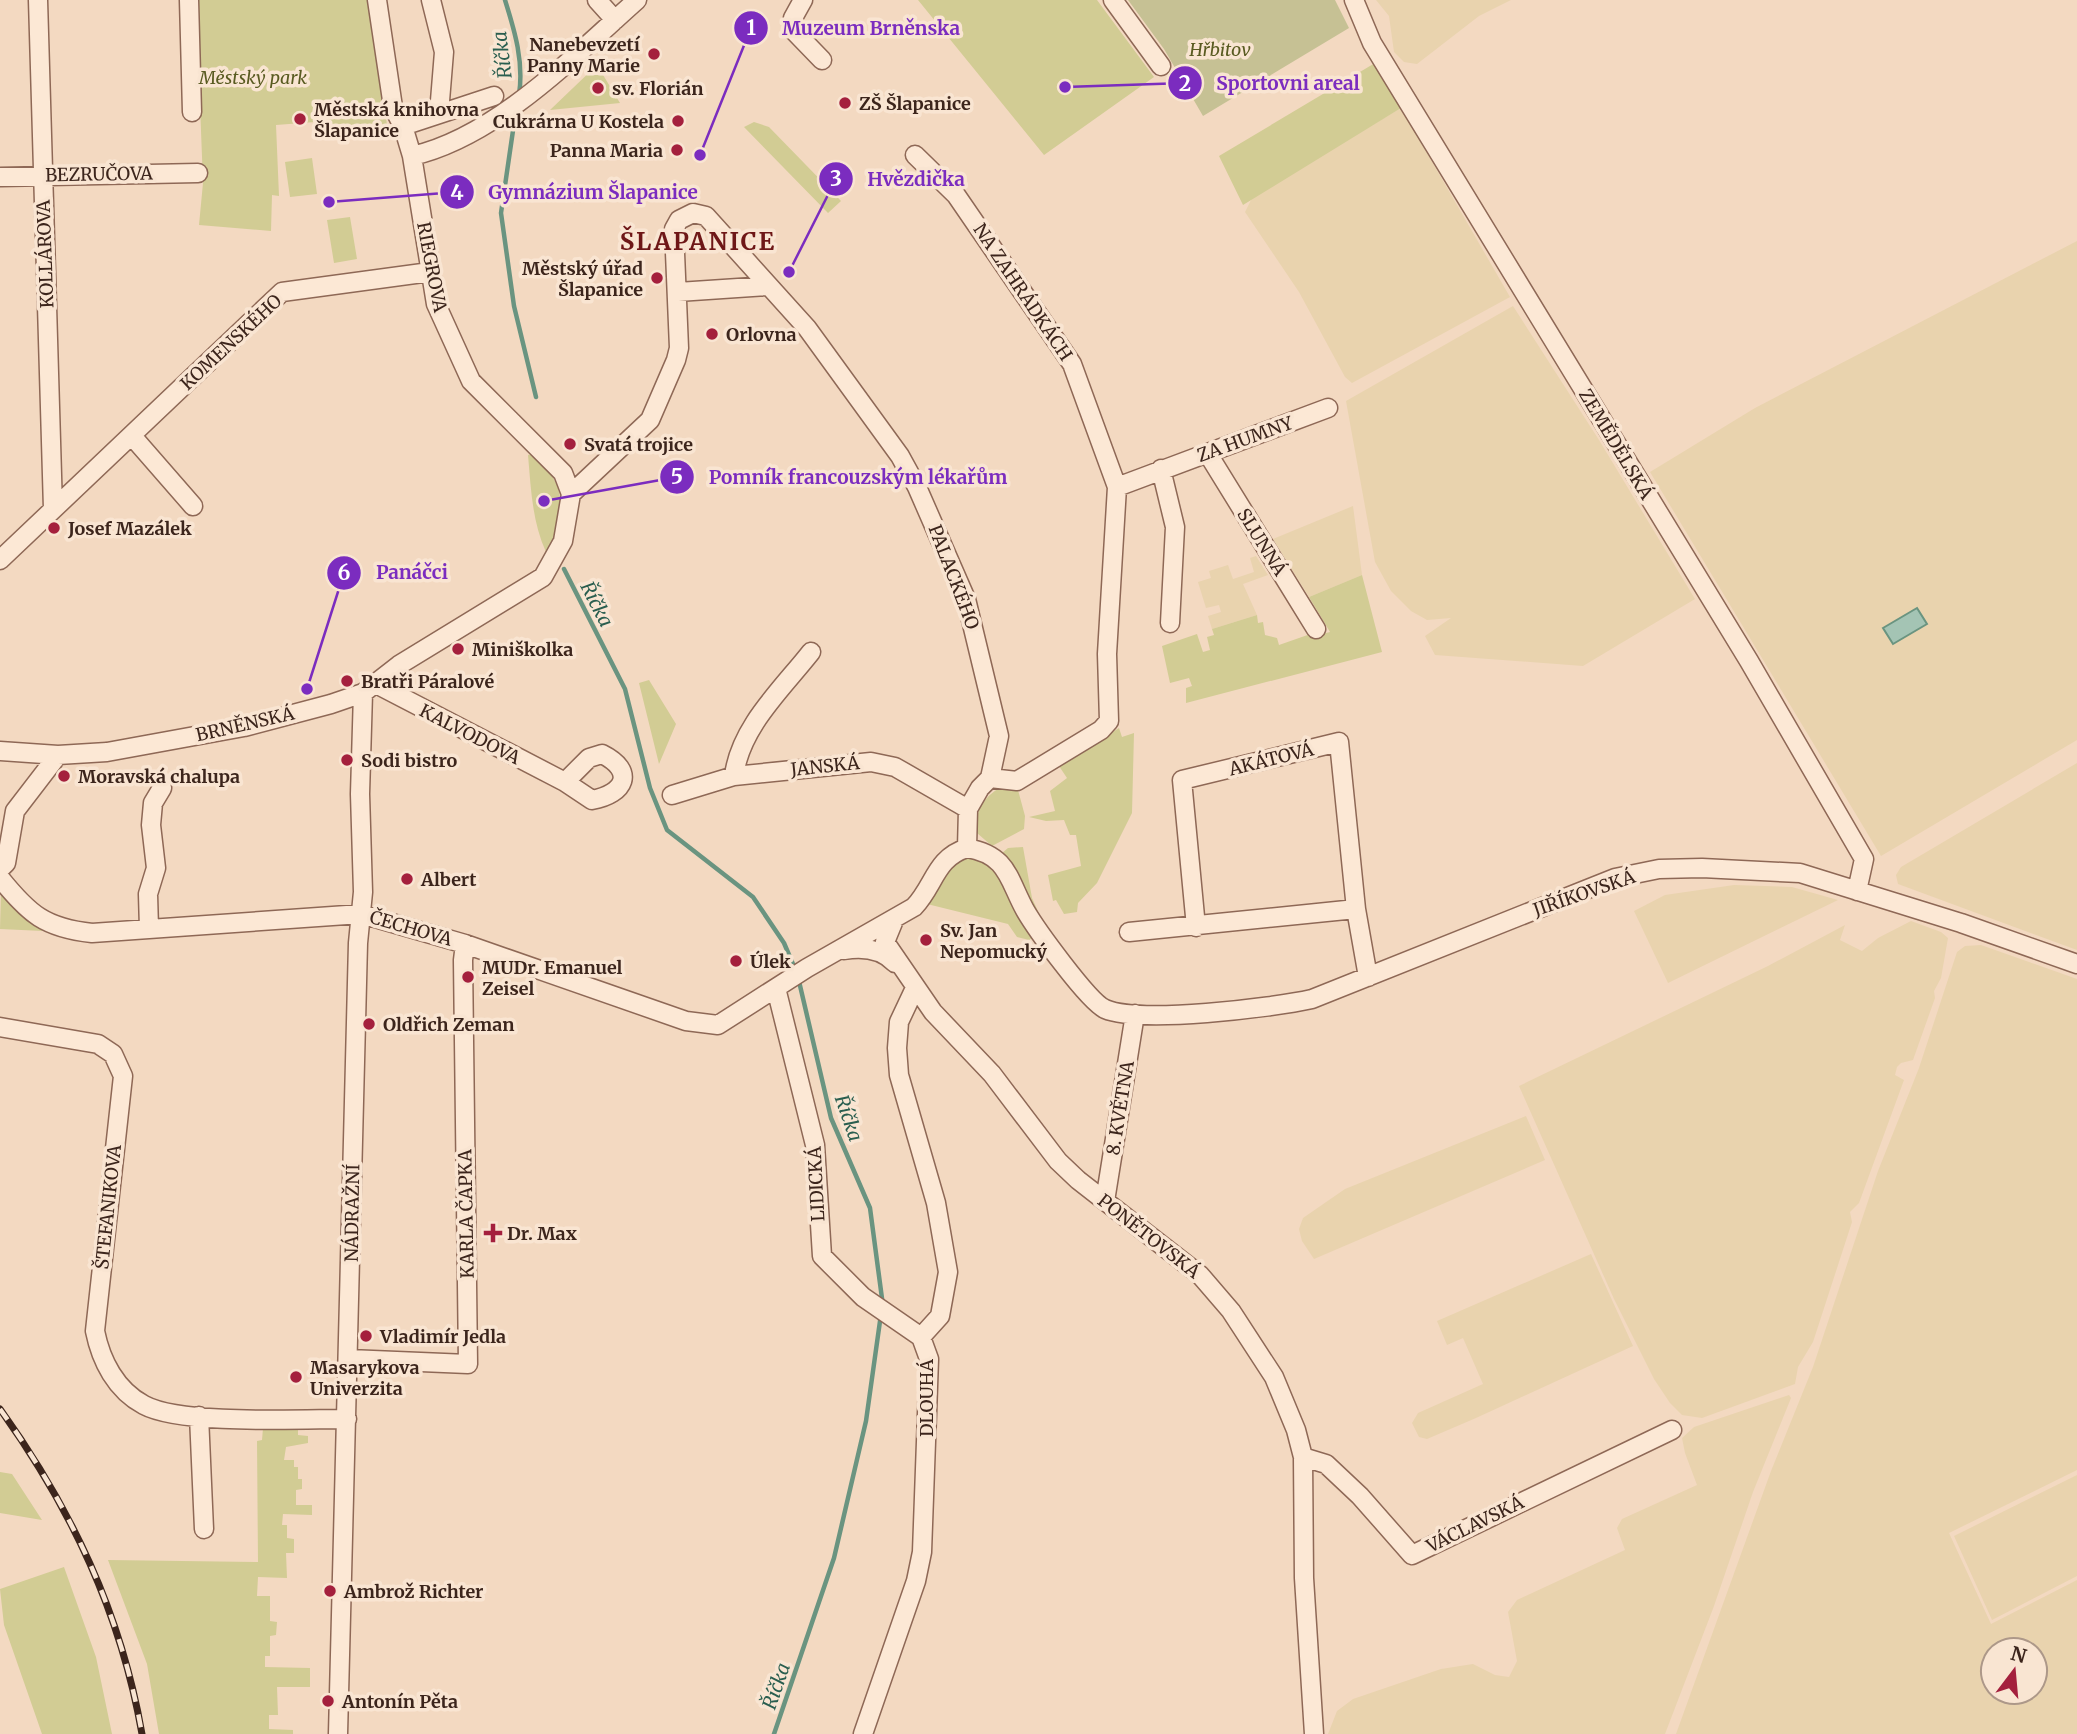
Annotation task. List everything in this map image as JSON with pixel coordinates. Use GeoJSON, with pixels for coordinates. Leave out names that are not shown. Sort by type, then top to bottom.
{"type":"FeatureCollection","features":[{"type":"Feature","properties":{"kind":"street","name":"KOLLÁROVA"},"geometry":{"type":"LineString","coordinates":[[38,0],[53,509]]}},
{"type":"Feature","properties":{"kind":"street"},"geometry":{"type":"LineString","coordinates":[[189,0],[192,112]]}},
{"type":"Feature","properties":{"kind":"street","name":"RIEGROVA"},"geometry":{"type":"LineString","coordinates":[[377,0],[393,107],[403,126],[412,156],[436,304],[471,381],[563,473],[571,494]]}},
{"type":"Feature","properties":{"kind":"street"},"geometry":{"type":"LineString","coordinates":[[431,0],[444,52],[439,113]]}},
{"type":"Feature","properties":{"kind":"street"},"geometry":{"type":"LineString","coordinates":[[597,0],[615,19]]}},
{"type":"Feature","properties":{"kind":"street"},"geometry":{"type":"LineString","coordinates":[[412,156],[433,151],[527,97],[637,0]]}},
{"type":"Feature","properties":{"kind":"street"},"geometry":{"type":"LineString","coordinates":[[803,0],[793,18],[792,29],[822,61]]}},
{"type":"Feature","properties":{"kind":"street"},"geometry":{"type":"LineString","coordinates":[[1113,0],[1161,66]]}},
{"type":"Feature","properties":{"kind":"street","name":"ZEMĚDĚLSKÁ"},"geometry":{"type":"LineString","coordinates":[[1354,0],[1372,43],[1749,661],[1864,859],[1857,891]]}},
{"type":"Feature","properties":{"kind":"street"},"geometry":{"type":"LineString","coordinates":[[403,126],[494,96]]}},
{"type":"Feature","properties":{"kind":"street","name":"NA ZAHRÁDKÁCH"},"geometry":{"type":"LineString","coordinates":[[915,155],[956,195],[1072,364],[1117,487],[1107,654],[1109,722],[1101,730],[1017,781],[990,778]]}},
{"type":"Feature","properties":{"kind":"street","name":"BEZRUČOVA"},"geometry":{"type":"LineString","coordinates":[[0,177],[198,173]]}},
{"type":"Feature","properties":{"kind":"street","name":"PALACKÉHO"},"geometry":{"type":"LineString","coordinates":[[678,292],[674,229],[679,220],[693,213],[706,216],[807,328],[900,456],[917,487],[966,599],[997,725],[998,752],[990,778]]}},
{"type":"Feature","properties":{"kind":"street","name":"KOMENSKÉHO"},"geometry":{"type":"LineString","coordinates":[[0,560],[282,292],[430,272]]}},
{"type":"Feature","properties":{"kind":"street"},"geometry":{"type":"LineString","coordinates":[[571,494],[650,420],[659,404],[679,348],[678,292],[767,286]]}},
{"type":"Feature","properties":{"kind":"street","name":"ZA HUMNY"},"geometry":{"type":"LineString","coordinates":[[1161,470],[1328,408]]}},
{"type":"Feature","properties":{"kind":"street"},"geometry":{"type":"LineString","coordinates":[[132,436],[193,506]]}},
{"type":"Feature","properties":{"kind":"street","name":"SLUNNÁ"},"geometry":{"type":"LineString","coordinates":[[1208,454],[1316,629]]}},
{"type":"Feature","properties":{"kind":"street"},"geometry":{"type":"LineString","coordinates":[[1117,487],[1161,470],[1174,527],[1170,623]]}},
{"type":"Feature","properties":{"kind":"street","name":"BRNĚNSKÁ"},"geometry":{"type":"LineString","coordinates":[[0,751],[58,755],[107,752],[244,727],[369,688],[399,665],[543,577],[563,541],[571,494]]}},
{"type":"Feature","properties":{"kind":"street"},"geometry":{"type":"LineString","coordinates":[[734,776],[736,761],[752,726],[811,652]]}},
{"type":"Feature","properties":{"kind":"street","name":"KALVODOVA"},"geometry":{"type":"LineString","coordinates":[[369,688],[565,782]]}},
{"type":"Feature","properties":{"kind":"street","name":"NÁDRAŽNÍ"},"geometry":{"type":"LineString","coordinates":[[338,1734],[369,688]]}},
{"type":"Feature","properties":{"kind":"street","name":"AKÁTOVÁ"},"geometry":{"type":"LineString","coordinates":[[1196,927],[1182,780],[1339,742],[1356,909],[1368,977]]}},
{"type":"Feature","properties":{"kind":"street"},"geometry":{"type":"LineString","coordinates":[[0,869],[6,863],[15,811],[58,755]]}},
{"type":"Feature","properties":{"kind":"street","name":"JANSKÁ"},"geometry":{"type":"LineString","coordinates":[[672,795],[734,776],[871,762],[895,767],[968,809]]}},
{"type":"Feature","properties":{"kind":"street"},"geometry":{"type":"LineString","coordinates":[[967,848],[968,809],[980,788],[990,778]]}},
{"type":"Feature","properties":{"kind":"street"},"geometry":{"type":"LineString","coordinates":[[149,929],[148,894],[156,868],[151,825],[153,803],[162,788]]}},
{"type":"Feature","properties":{"kind":"street","name":"JIŘÍKOVSKÁ"},"geometry":{"type":"LineString","coordinates":[[967,848],[986,852],[999,861],[1026,912],[1095,1004],[1120,1014],[1273,1007],[1311,999],[1615,878],[1659,869],[1800,873],[2077,964]]}},
{"type":"Feature","properties":{"kind":"street","name":"ČECHOVA"},"geometry":{"type":"LineString","coordinates":[[0,878],[32,914],[57,928],[92,933],[361,914],[465,944],[686,1021],[718,1025],[807,968],[914,907],[926,894],[940,865],[951,853],[967,848]]}},
{"type":"Feature","properties":{"kind":"street"},"geometry":{"type":"LineString","coordinates":[[1129,932],[1356,909]]}},
{"type":"Feature","properties":{"kind":"street"},"geometry":{"type":"LineString","coordinates":[[894,920],[886,942],[903,972]]}},
{"type":"Feature","properties":{"kind":"street","name":"KARLA ČAPKA"},"geometry":{"type":"LineString","coordinates":[[349,1359],[468,1363],[463,960],[465,944]]}},
{"type":"Feature","properties":{"kind":"street"},"geometry":{"type":"LineString","coordinates":[[837,952],[860,948],[875,950],[891,958],[903,972]]}},
{"type":"Feature","properties":{"kind":"street","name":"PONĚTOVSKÁ"},"geometry":{"type":"LineString","coordinates":[[903,972],[933,1012],[992,1074],[1058,1161],[1200,1275],[1231,1311],[1274,1377],[1296,1430],[1303,1457],[1304,1578],[1314,1734]]}},
{"type":"Feature","properties":{"kind":"street","name":"LIDICKÁ"},"geometry":{"type":"LineString","coordinates":[[781,985],[816,1145],[822,1256],[863,1297],[920,1337]]}},
{"type":"Feature","properties":{"kind":"street","name":"DLOUHÁ"},"geometry":{"type":"LineString","coordinates":[[863,1734],[916,1581],[922,1552],[929,1359],[920,1337],[940,1316],[946,1298],[948,1272],[941,1223],[899,1075],[899,1022],[915,988]]}},
{"type":"Feature","properties":{"kind":"street","name":"8. KVĚTNA"},"geometry":{"type":"LineString","coordinates":[[1105,1201],[1135,1014]]}},
{"type":"Feature","properties":{"kind":"street","name":"ŠTEFANIKOVA"},"geometry":{"type":"LineString","coordinates":[[0,1027],[98,1044],[113,1054],[123,1076],[95,1331],[100,1354],[116,1382],[144,1405],[176,1414],[347,1419]]}},
{"type":"Feature","properties":{"kind":"street"},"geometry":{"type":"LineString","coordinates":[[199,1416],[204,1529]]}},
{"type":"Feature","properties":{"kind":"street","name":"VÁCLAVSKÁ"},"geometry":{"type":"LineString","coordinates":[[1303,1457],[1326,1464],[1360,1496],[1412,1555],[1672,1430]]}},
{"type":"Feature","properties":{"kind":"shaded area"},"geometry":{"type":"Polygon","coordinates":[[[1376,0],[1511,0],[1479,16],[1417,64],[1404,62],[1394,52],[1389,16],[1376,0]]]}},
{"type":"Feature","properties":{"kind":"shaded area"},"geometry":{"type":"Polygon","coordinates":[[[1401,108],[1510,297],[1352,383],[1345,377],[1299,292],[1245,212],[1251,200],[1265,189],[1401,108]]]}},
{"type":"Feature","properties":{"kind":"shaded area"},"geometry":{"type":"Polygon","coordinates":[[[2077,241],[2077,740],[1881,856],[1650,472],[1755,408],[2077,241]]]}},
{"type":"Feature","properties":{"kind":"shaded area"},"geometry":{"type":"Polygon","coordinates":[[[1513,306],[1599,440],[1695,599],[1583,666],[1435,655],[1425,636],[1451,618],[1427,620],[1411,611],[1391,591],[1375,562],[1346,401],[1513,306]]]}},
{"type":"Feature","properties":{"kind":"shaded area"},"geometry":{"type":"Polygon","coordinates":[[[1353,506],[1362,575],[1309,597],[1273,539],[1353,506]]]}},
{"type":"Feature","properties":{"kind":"shaded area"},"geometry":{"type":"Polygon","coordinates":[[[1256,556],[1268,575],[1243,584],[1257,615],[1212,629],[1208,616],[1221,612],[1219,605],[1206,608],[1198,582],[1211,578],[1209,571],[1228,565],[1233,579],[1254,572],[1250,558],[1256,556]]]}},
{"type":"Feature","properties":{"kind":"shaded area"},"geometry":{"type":"Polygon","coordinates":[[[1917,608],[1927,624],[1893,644],[1883,628],[1917,608]]]}},
{"type":"Feature","properties":{"kind":"shaded area"},"geometry":{"type":"Polygon","coordinates":[[[2077,763],[2077,950],[1898,884],[1896,875],[1901,867],[2077,763]]]}},
{"type":"Feature","properties":{"kind":"shaded area"},"geometry":{"type":"Polygon","coordinates":[[[1734,885],[1792,887],[1838,900],[1668,983],[1634,911],[1665,895],[1734,885]]]}},
{"type":"Feature","properties":{"kind":"shaded area"},"geometry":{"type":"Polygon","coordinates":[[[1911,921],[1941,932],[1948,938],[1941,978],[1934,991],[1935,998],[1913,1060],[1897,1067],[1895,1075],[1904,1080],[1859,1203],[1850,1212],[1852,1222],[1813,1342],[1798,1367],[1795,1384],[1702,1418],[1682,1415],[1670,1403],[1654,1379],[1614,1299],[1519,1086],[1768,966],[1845,925],[1840,940],[1862,951],[1878,938],[1911,921]]]}},
{"type":"Feature","properties":{"kind":"shaded area"},"geometry":{"type":"Polygon","coordinates":[[[1981,945],[2077,979],[2077,1470],[1949,1533],[1991,1624],[2077,1580],[2077,1734],[1676,1734],[1771,1471],[1813,1367],[1878,1171],[1919,1068],[1957,952],[1965,946],[1981,945]]]}},
{"type":"Feature","properties":{"kind":"shaded area"},"geometry":{"type":"Polygon","coordinates":[[[1526,1116],[1545,1160],[1314,1259],[1302,1241],[1299,1229],[1303,1218],[1345,1189],[1526,1116]]]}},
{"type":"Feature","properties":{"kind":"shaded area"},"geometry":{"type":"Polygon","coordinates":[[[1591,1254],[1633,1346],[1427,1439],[1419,1437],[1412,1423],[1418,1413],[1483,1384],[1463,1338],[1447,1345],[1437,1321],[1591,1254]]]}},
{"type":"Feature","properties":{"kind":"shaded area"},"geometry":{"type":"Polygon","coordinates":[[[1789,1395],[1791,1398],[1753,1492],[1714,1606],[1665,1734],[1328,1734],[1337,1711],[1353,1699],[1441,1669],[1473,1664],[1495,1675],[1509,1677],[1517,1661],[1508,1612],[1517,1600],[1625,1550],[1617,1528],[1622,1519],[1697,1485],[1682,1438],[1694,1427],[1789,1395]]]}},
{"type":"Feature","properties":{"kind":"shaded area"},"geometry":{"type":"Polygon","coordinates":[[[2077,1475],[2077,1576],[1992,1620],[1954,1536],[2077,1475]]]}},
{"type":"Feature","properties":{"kind":"green space","name":"Městský park"},"geometry":{"type":"Polygon","coordinates":[[[196,0],[370,0],[387,125],[316,134],[315,122],[276,125],[279,196],[272,195],[271,231],[199,225],[203,183],[196,0]]]}},
{"type":"Feature","properties":{"kind":"green space"},"geometry":{"type":"Polygon","coordinates":[[[918,0],[1097,0],[1154,77],[1044,155],[918,0]]]}},
{"type":"Feature","properties":{"kind":"green space","name":"Hřbitov"},"geometry":{"type":"Polygon","coordinates":[[[1128,0],[1335,0],[1349,28],[1203,116],[1164,49],[1128,0]]]}},
{"type":"Feature","properties":{"kind":"green space"},"geometry":{"type":"Polygon","coordinates":[[[1375,63],[1401,108],[1243,205],[1219,156],[1375,63]]]}},
{"type":"Feature","properties":{"kind":"green space"},"geometry":{"type":"Polygon","coordinates":[[[597,65],[620,103],[550,110],[597,65]]]}},
{"type":"Feature","properties":{"kind":"green space"},"geometry":{"type":"Polygon","coordinates":[[[754,122],[769,127],[841,201],[828,213],[744,127],[754,122]]]}},
{"type":"Feature","properties":{"kind":"green space"},"geometry":{"type":"Polygon","coordinates":[[[312,158],[317,194],[290,197],[285,162],[312,158]]]}},
{"type":"Feature","properties":{"kind":"green space"},"geometry":{"type":"Polygon","coordinates":[[[350,217],[357,259],[334,263],[327,220],[350,217]]]}},
{"type":"Feature","properties":{"kind":"green space"},"geometry":{"type":"Polygon","coordinates":[[[533,454],[553,477],[560,496],[553,547],[546,552],[533,505],[528,455],[533,454]]]}},
{"type":"Feature","properties":{"kind":"green space"},"geometry":{"type":"Polygon","coordinates":[[[1362,575],[1382,652],[1186,703],[1186,688],[1192,686],[1189,678],[1170,683],[1162,646],[1197,634],[1203,652],[1210,650],[1207,637],[1214,635],[1212,629],[1257,615],[1258,623],[1263,622],[1265,635],[1277,638],[1279,645],[1319,631],[1322,634],[1330,632],[1309,597],[1362,575]]]}},
{"type":"Feature","properties":{"kind":"green space"},"geometry":{"type":"Polygon","coordinates":[[[649,680],[676,724],[659,764],[639,683],[649,680]]]}},
{"type":"Feature","properties":{"kind":"green space"},"geometry":{"type":"Polygon","coordinates":[[[1119,728],[1122,737],[1134,733],[1132,813],[1097,883],[1078,903],[1077,912],[1064,914],[1056,900],[1053,901],[1048,875],[1081,866],[1076,835],[1070,835],[1064,820],[1046,821],[1029,817],[1055,811],[1050,791],[1067,778],[1059,766],[1119,728]]]}},
{"type":"Feature","properties":{"kind":"green space"},"geometry":{"type":"Polygon","coordinates":[[[999,788],[1018,790],[1025,816],[1024,829],[992,846],[977,833],[977,819],[984,802],[999,788]]]}},
{"type":"Feature","properties":{"kind":"green space"},"geometry":{"type":"Polygon","coordinates":[[[1023,847],[1032,898],[1042,920],[1014,868],[1002,853],[1008,848],[1023,847]]]}},
{"type":"Feature","properties":{"kind":"green space"},"geometry":{"type":"Polygon","coordinates":[[[968,856],[991,862],[1035,936],[1029,940],[1017,937],[1008,924],[927,904],[948,865],[968,856]]]}},
{"type":"Feature","properties":{"kind":"green space"},"geometry":{"type":"Polygon","coordinates":[[[1,892],[18,912],[43,931],[0,929],[1,892]]]}},
{"type":"Feature","properties":{"kind":"green space"},"geometry":{"type":"Polygon","coordinates":[[[298,1427],[298,1435],[308,1436],[308,1443],[286,1447],[284,1460],[294,1460],[294,1467],[298,1467],[298,1479],[302,1479],[302,1489],[296,1490],[296,1505],[312,1505],[312,1515],[283,1514],[282,1525],[287,1525],[287,1538],[294,1539],[294,1553],[286,1553],[287,1578],[258,1577],[257,1596],[270,1596],[270,1621],[277,1622],[276,1635],[270,1636],[270,1656],[265,1656],[265,1667],[310,1668],[310,1687],[277,1687],[278,1715],[269,1715],[269,1729],[293,1730],[293,1734],[159,1734],[147,1664],[108,1560],[258,1562],[257,1441],[262,1440],[263,1428],[298,1427]]]}},
{"type":"Feature","properties":{"kind":"green space"},"geometry":{"type":"Polygon","coordinates":[[[0,1472],[12,1474],[42,1520],[0,1513],[0,1472]]]}},
{"type":"Feature","properties":{"kind":"green space"},"geometry":{"type":"Polygon","coordinates":[[[64,1567],[96,1657],[112,1734],[42,1734],[4,1625],[0,1589],[64,1567]]]}},
{"type":"Feature","properties":{"kind":"waterway","name":"Říčka"},"geometry":{"type":"LineString","coordinates":[[505,0],[519,59],[519,95]]}},
{"type":"Feature","properties":{"kind":"waterway","name":"Říčka"},"geometry":{"type":"LineString","coordinates":[[516,110],[501,213],[514,306],[536,397]]}},
{"type":"Feature","properties":{"kind":"waterway","name":"Říčka"},"geometry":{"type":"LineString","coordinates":[[564,569],[625,689],[650,788],[667,830],[753,897],[784,943],[795,969]]}},
{"type":"Feature","properties":{"kind":"waterway","name":"Říčka"},"geometry":{"type":"LineString","coordinates":[[798,977],[831,1118],[870,1208],[883,1306]]}},
{"type":"Feature","properties":{"kind":"waterway","name":"Říčka"},"geometry":{"type":"LineString","coordinates":[[774,1734],[834,1558],[866,1421],[881,1314]]}},
{"type":"Feature","properties":{"kind":"railway"},"geometry":{"type":"LineString","coordinates":[[0,1409],[49,1485],[90,1563],[121,1646],[142,1734]]}},
{"type":"Feature","properties":{"kind":"place","name":"Nanebevzetí Panny Marie"},"geometry":{"type":"Point","coordinates":[654,54]}},
{"type":"Feature","properties":{"kind":"place","name":"Sportovni areal"},"geometry":{"type":"Point","coordinates":[1065,87]}},
{"type":"Feature","properties":{"kind":"place","name":"sv. Florián"},"geometry":{"type":"Point","coordinates":[598,88]}},
{"type":"Feature","properties":{"kind":"place","name":"ZŠ Šlapanice"},"geometry":{"type":"Point","coordinates":[845,103]}},
{"type":"Feature","properties":{"kind":"place","name":"Městská knihovna Šlapanice"},"geometry":{"type":"Point","coordinates":[300,119]}},
{"type":"Feature","properties":{"kind":"place","name":"Cukrárna U Kostela"},"geometry":{"type":"Point","coordinates":[678,121]}},
{"type":"Feature","properties":{"kind":"place","name":"Panna Maria"},"geometry":{"type":"Point","coordinates":[677,150]}},
{"type":"Feature","properties":{"kind":"place","name":"Muzeum Brněnska"},"geometry":{"type":"Point","coordinates":[700,155]}},
{"type":"Feature","properties":{"kind":"place","name":"Gymnázium Šlapanice"},"geometry":{"type":"Point","coordinates":[329,202]}},
{"type":"Feature","properties":{"kind":"place","name":"Hvězdička"},"geometry":{"type":"Point","coordinates":[789,272]}},
{"type":"Feature","properties":{"kind":"place","name":"Městský úřad Šlapanice"},"geometry":{"type":"Point","coordinates":[657,278]}},
{"type":"Feature","properties":{"kind":"place","name":"Orlovna"},"geometry":{"type":"Point","coordinates":[712,334]}},
{"type":"Feature","properties":{"kind":"place","name":"Svatá trojice"},"geometry":{"type":"Point","coordinates":[570,444]}},
{"type":"Feature","properties":{"kind":"place","name":"Pomník francouzským lékařům"},"geometry":{"type":"Point","coordinates":[544,501]}},
{"type":"Feature","properties":{"kind":"place","name":"Josef Mazálek"},"geometry":{"type":"Point","coordinates":[54,528]}},
{"type":"Feature","properties":{"kind":"place","name":"Miniškolka"},"geometry":{"type":"Point","coordinates":[458,649]}},
{"type":"Feature","properties":{"kind":"place","name":"Bratři Páralové"},"geometry":{"type":"Point","coordinates":[347,681]}},
{"type":"Feature","properties":{"kind":"place","name":"Panáčci"},"geometry":{"type":"Point","coordinates":[307,689]}},
{"type":"Feature","properties":{"kind":"place","name":"Sodi bistro"},"geometry":{"type":"Point","coordinates":[347,760]}},
{"type":"Feature","properties":{"kind":"place","name":"Moravská chalupa"},"geometry":{"type":"Point","coordinates":[64,776]}},
{"type":"Feature","properties":{"kind":"place","name":"Albert"},"geometry":{"type":"Point","coordinates":[407,879]}},
{"type":"Feature","properties":{"kind":"place","name":"Sv. Jan Nepomucký"},"geometry":{"type":"Point","coordinates":[926,940]}},
{"type":"Feature","properties":{"kind":"place","name":"Úlek"},"geometry":{"type":"Point","coordinates":[736,961]}},
{"type":"Feature","properties":{"kind":"place","name":"MUDr. Emanuel Zeisel"},"geometry":{"type":"Point","coordinates":[468,977]}},
{"type":"Feature","properties":{"kind":"place","name":"Oldřich Zeman"},"geometry":{"type":"Point","coordinates":[369,1024]}},
{"type":"Feature","properties":{"kind":"place","name":"Dr. Max"},"geometry":{"type":"Point","coordinates":[493,1233]}},
{"type":"Feature","properties":{"kind":"place","name":"Vladimír Jedla"},"geometry":{"type":"Point","coordinates":[366,1336]}},
{"type":"Feature","properties":{"kind":"place","name":"Masarykova Univerzita"},"geometry":{"type":"Point","coordinates":[296,1377]}},
{"type":"Feature","properties":{"kind":"place","name":"Ambrož Richter"},"geometry":{"type":"Point","coordinates":[330,1591]}},
{"type":"Feature","properties":{"kind":"place","name":"Antonín Pěta"},"geometry":{"type":"Point","coordinates":[328,1701]}},
{"type":"Feature","properties":{"kind":"district","name":"ŠLAPANICE"},"geometry":{"type":"Point","coordinates":[698,241]}}]}
